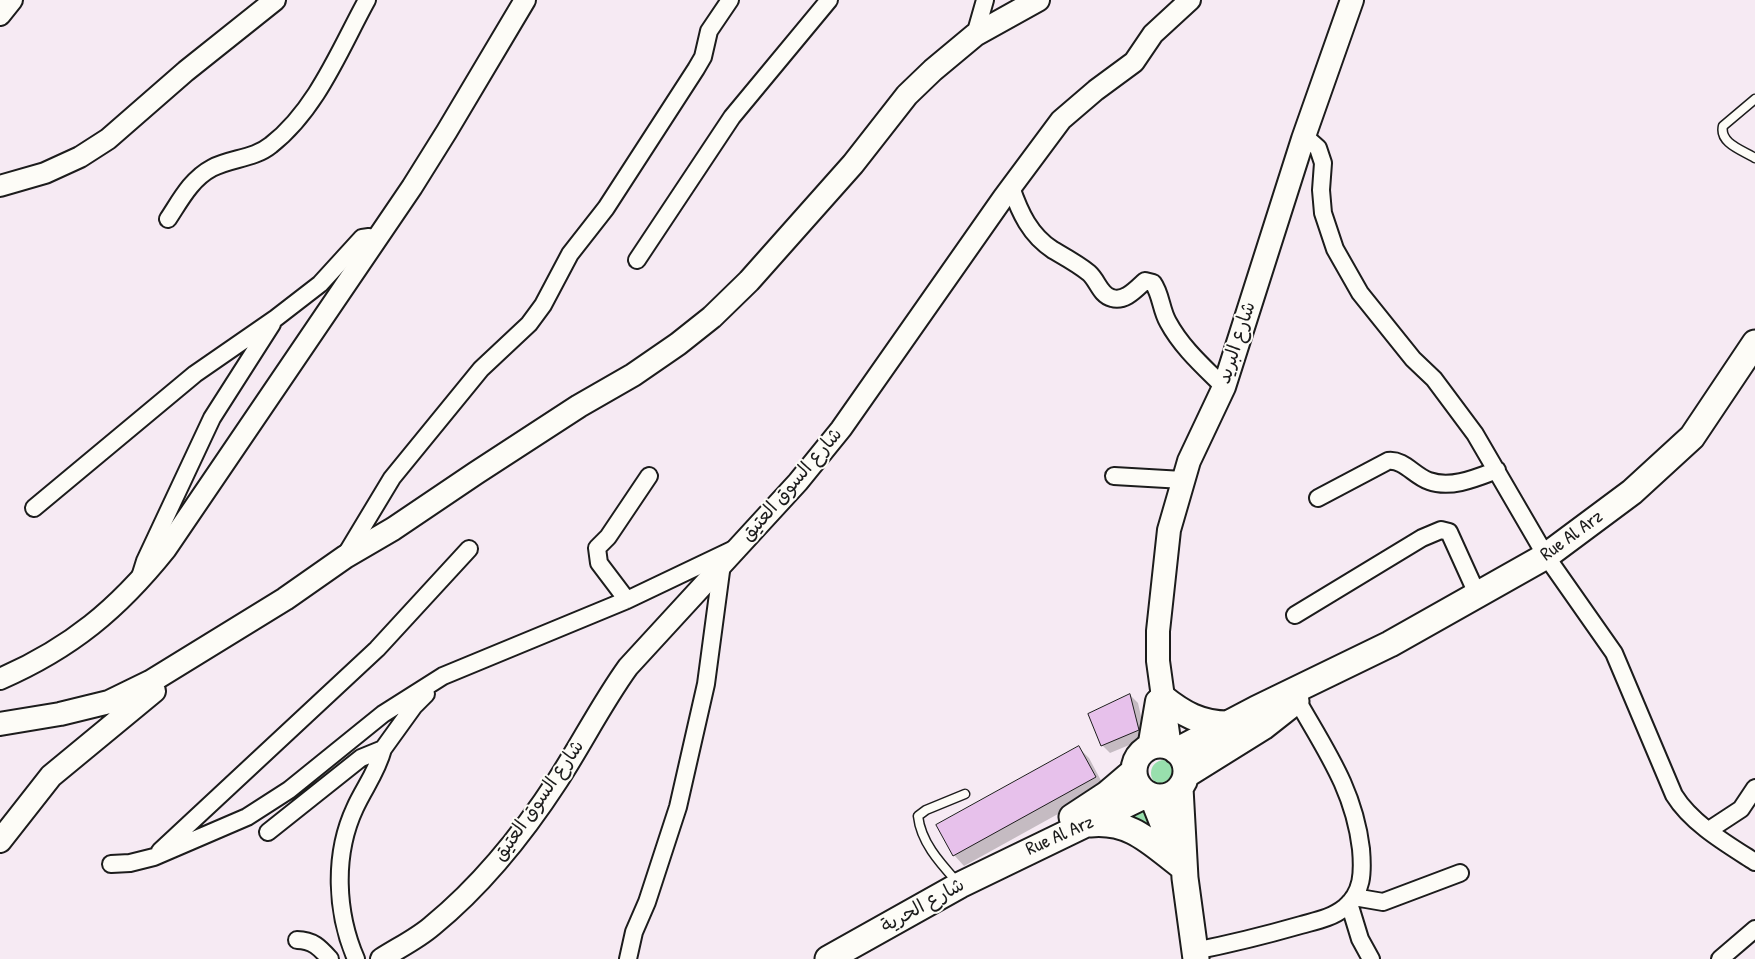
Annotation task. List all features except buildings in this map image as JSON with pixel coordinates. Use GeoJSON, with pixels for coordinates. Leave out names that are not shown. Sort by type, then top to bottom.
{"type":"FeatureCollection","features":[{"type":"Feature","properties":{"kind":"main road"},"geometry":{"type":"LineString","coordinates":[[0,724],[60,714],[108,702],[150,682],[190,655],[285,599],[345,557],[393,530],[579,406],[633,375],[678,344],[712,317],[794,233],[853,164],[907,95],[933,70],[975,35],[1038,0]]}},
{"type":"Feature","properties":{"kind":"main road","name":"شارع البريد"},"geometry":{"type":"LineString","coordinates":[[1165,749],[1158,631],[1169,530],[1189,460],[1224,387],[1303,139],[1352,0]]}},
{"type":"Feature","properties":{"kind":"main road","name":"Rue Al Arz"},"geometry":{"type":"LineString","coordinates":[[1165,749],[1228,724],[1390,644],[1546,556],[1632,492],[1692,437],[1755,343]]}},
{"type":"Feature","properties":{"kind":"main road"},"geometry":{"type":"LineString","coordinates":[[0,841],[52,776],[150,694],[190,655]]}},
{"type":"Feature","properties":{"kind":"main road","name":"Rue Al Arz"},"geometry":{"type":"LineString","coordinates":[[1183,782],[1263,727],[1338,670]]}},
{"type":"Feature","properties":{"kind":"main road"},"geometry":{"type":"LineString","coordinates":[[1161,694],[1177,710],[1203,722],[1228,724]]}},
{"type":"Feature","properties":{"kind":"main road"},"geometry":{"type":"LineString","coordinates":[[1182,871],[1150,795],[1137,782],[1134,771],[1140,755],[1165,749],[1184,762],[1182,871],[1195,955]]}},
{"type":"Feature","properties":{"kind":"main road","name":"Rue Al Arz"},"geometry":{"type":"LineString","coordinates":[[1019,854],[1049,831],[1107,794],[1134,771]]}},
{"type":"Feature","properties":{"kind":"main road"},"geometry":{"type":"LineString","coordinates":[[1150,795],[1164,797],[1183,782]]}},
{"type":"Feature","properties":{"kind":"main road","name":"Rue Al Arz"},"geometry":{"type":"LineString","coordinates":[[1019,854],[1088,825],[1150,795]]}},
{"type":"Feature","properties":{"kind":"main road"},"geometry":{"type":"LineString","coordinates":[[1088,825],[1108,822],[1132,830],[1182,871]]}},
{"type":"Feature","properties":{"kind":"main road","name":"شارع الحرية"},"geometry":{"type":"LineString","coordinates":[[828,959],[1019,854]]}},
{"type":"Feature","properties":{"kind":"street"},"geometry":{"type":"LineString","coordinates":[[0,14],[12,0]]}},
{"type":"Feature","properties":{"kind":"street"},"geometry":{"type":"LineString","coordinates":[[0,186],[45,173],[80,157],[108,139],[201,59],[275,0]]}},
{"type":"Feature","properties":{"kind":"street"},"geometry":{"type":"LineString","coordinates":[[168,219],[188,187],[212,168],[261,152],[282,134],[313,98],[367,0]]}},
{"type":"Feature","properties":{"kind":"street"},"geometry":{"type":"LineString","coordinates":[[0,679],[79,637],[138,584],[166,549],[447,131],[525,0]]}},
{"type":"Feature","properties":{"kind":"street"},"geometry":{"type":"LineString","coordinates":[[345,557],[392,478],[481,369],[529,324],[543,305],[570,254],[606,208],[696,69],[703,56],[709,31],[730,0]]}},
{"type":"Feature","properties":{"kind":"street"},"geometry":{"type":"LineString","coordinates":[[637,260],[732,117],[829,0]]}},
{"type":"Feature","properties":{"kind":"street"},"geometry":{"type":"LineString","coordinates":[[975,35],[985,0]]}},
{"type":"Feature","properties":{"kind":"street","name":"شارع السوق العتيق"},"geometry":{"type":"LineString","coordinates":[[381,959],[430,927],[467,894],[498,862],[557,781],[606,697],[628,667],[798,482],[841,429],[1011,187],[1061,120],[1096,90],[1134,62],[1153,34],[1190,0]]}},
{"type":"Feature","properties":{"kind":"street"},"geometry":{"type":"LineString","coordinates":[[1303,139],[1309,140],[1318,148],[1323,164],[1321,190],[1323,213],[1335,249],[1360,293],[1413,359],[1434,379],[1458,410],[1496,470],[1546,556],[1614,653],[1674,795],[1683,807],[1709,830],[1755,862]]}},
{"type":"Feature","properties":{"kind":"street"},"geometry":{"type":"LineString","coordinates":[[1011,187],[1030,231],[1051,248],[1090,274],[1102,292],[1112,298],[1125,297],[1145,281],[1152,282],[1166,320],[1174,332],[1192,355],[1224,387]]}},
{"type":"Feature","properties":{"kind":"street"},"geometry":{"type":"LineString","coordinates":[[34,508],[195,374],[276,318],[320,284],[362,238],[369,237],[374,242]]}},
{"type":"Feature","properties":{"kind":"street"},"geometry":{"type":"LineString","coordinates":[[138,584],[145,561],[212,418],[276,318]]}},
{"type":"Feature","properties":{"kind":"street"},"geometry":{"type":"LineString","coordinates":[[1318,498],[1388,461],[1401,462],[1414,474],[1429,481],[1443,484],[1458,482],[1496,470]]}},
{"type":"Feature","properties":{"kind":"street"},"geometry":{"type":"LineString","coordinates":[[627,600],[599,563],[597,548],[608,536],[649,476]]}},
{"type":"Feature","properties":{"kind":"street"},"geometry":{"type":"LineString","coordinates":[[1114,476],[1183,480]]}},
{"type":"Feature","properties":{"kind":"street"},"geometry":{"type":"LineString","coordinates":[[1295,616],[1422,538],[1441,530],[1448,532],[1478,596]]}},
{"type":"Feature","properties":{"kind":"street"},"geometry":{"type":"LineString","coordinates":[[111,864],[130,863],[154,857],[248,816],[289,790],[383,714],[443,676],[627,600],[739,547]]}},
{"type":"Feature","properties":{"kind":"street"},"geometry":{"type":"LineString","coordinates":[[154,857],[357,667],[470,549]]}},
{"type":"Feature","properties":{"kind":"street"},"geometry":{"type":"LineString","coordinates":[[628,959],[634,932],[647,902],[678,807],[706,684],[722,564]]}},
{"type":"Feature","properties":{"kind":"street"},"geometry":{"type":"LineString","coordinates":[[356,959],[346,930],[339,862],[355,808],[375,772],[382,749],[414,706],[443,676]]}},
{"type":"Feature","properties":{"kind":"street"},"geometry":{"type":"LineString","coordinates":[[1195,955],[1328,917],[1343,909],[1361,884],[1364,870],[1358,822],[1346,786],[1332,757],[1297,700]]}},
{"type":"Feature","properties":{"kind":"street"},"geometry":{"type":"LineString","coordinates":[[268,832],[362,758],[382,749]]}},
{"type":"Feature","properties":{"kind":"street"},"geometry":{"type":"LineString","coordinates":[[1709,830],[1740,809],[1755,788]]}},
{"type":"Feature","properties":{"kind":"street"},"geometry":{"type":"LineString","coordinates":[[1351,900],[1383,902],[1460,872]]}},
{"type":"Feature","properties":{"kind":"street"},"geometry":{"type":"LineString","coordinates":[[1351,900],[1360,939],[1371,959]]}},
{"type":"Feature","properties":{"kind":"street"},"geometry":{"type":"LineString","coordinates":[[1720,959],[1755,928]]}},
{"type":"Feature","properties":{"kind":"street"},"geometry":{"type":"LineString","coordinates":[[297,940],[308,940],[315,944],[330,959]]}},
{"type":"Feature","properties":{"kind":"lane"},"geometry":{"type":"LineString","coordinates":[[1755,99],[1722,126],[1721,132],[1726,141],[1755,158]]}},
{"type":"Feature","properties":{"kind":"lane"},"geometry":{"type":"LineString","coordinates":[[960,885],[941,864],[927,843],[919,826],[918,816],[926,810],[965,794]]}},
{"type":"Feature","properties":{"kind":"green space"},"geometry":{"type":"Polygon","coordinates":[[[1164,760],[1173,764],[1177,773],[1173,782],[1164,786],[1155,782],[1151,773],[1155,764],[1164,760]]]}},
{"type":"Feature","properties":{"kind":"green space"},"geometry":{"type":"Polygon","coordinates":[[[1148,808],[1173,850],[1126,818],[1148,808]]]}}]}
